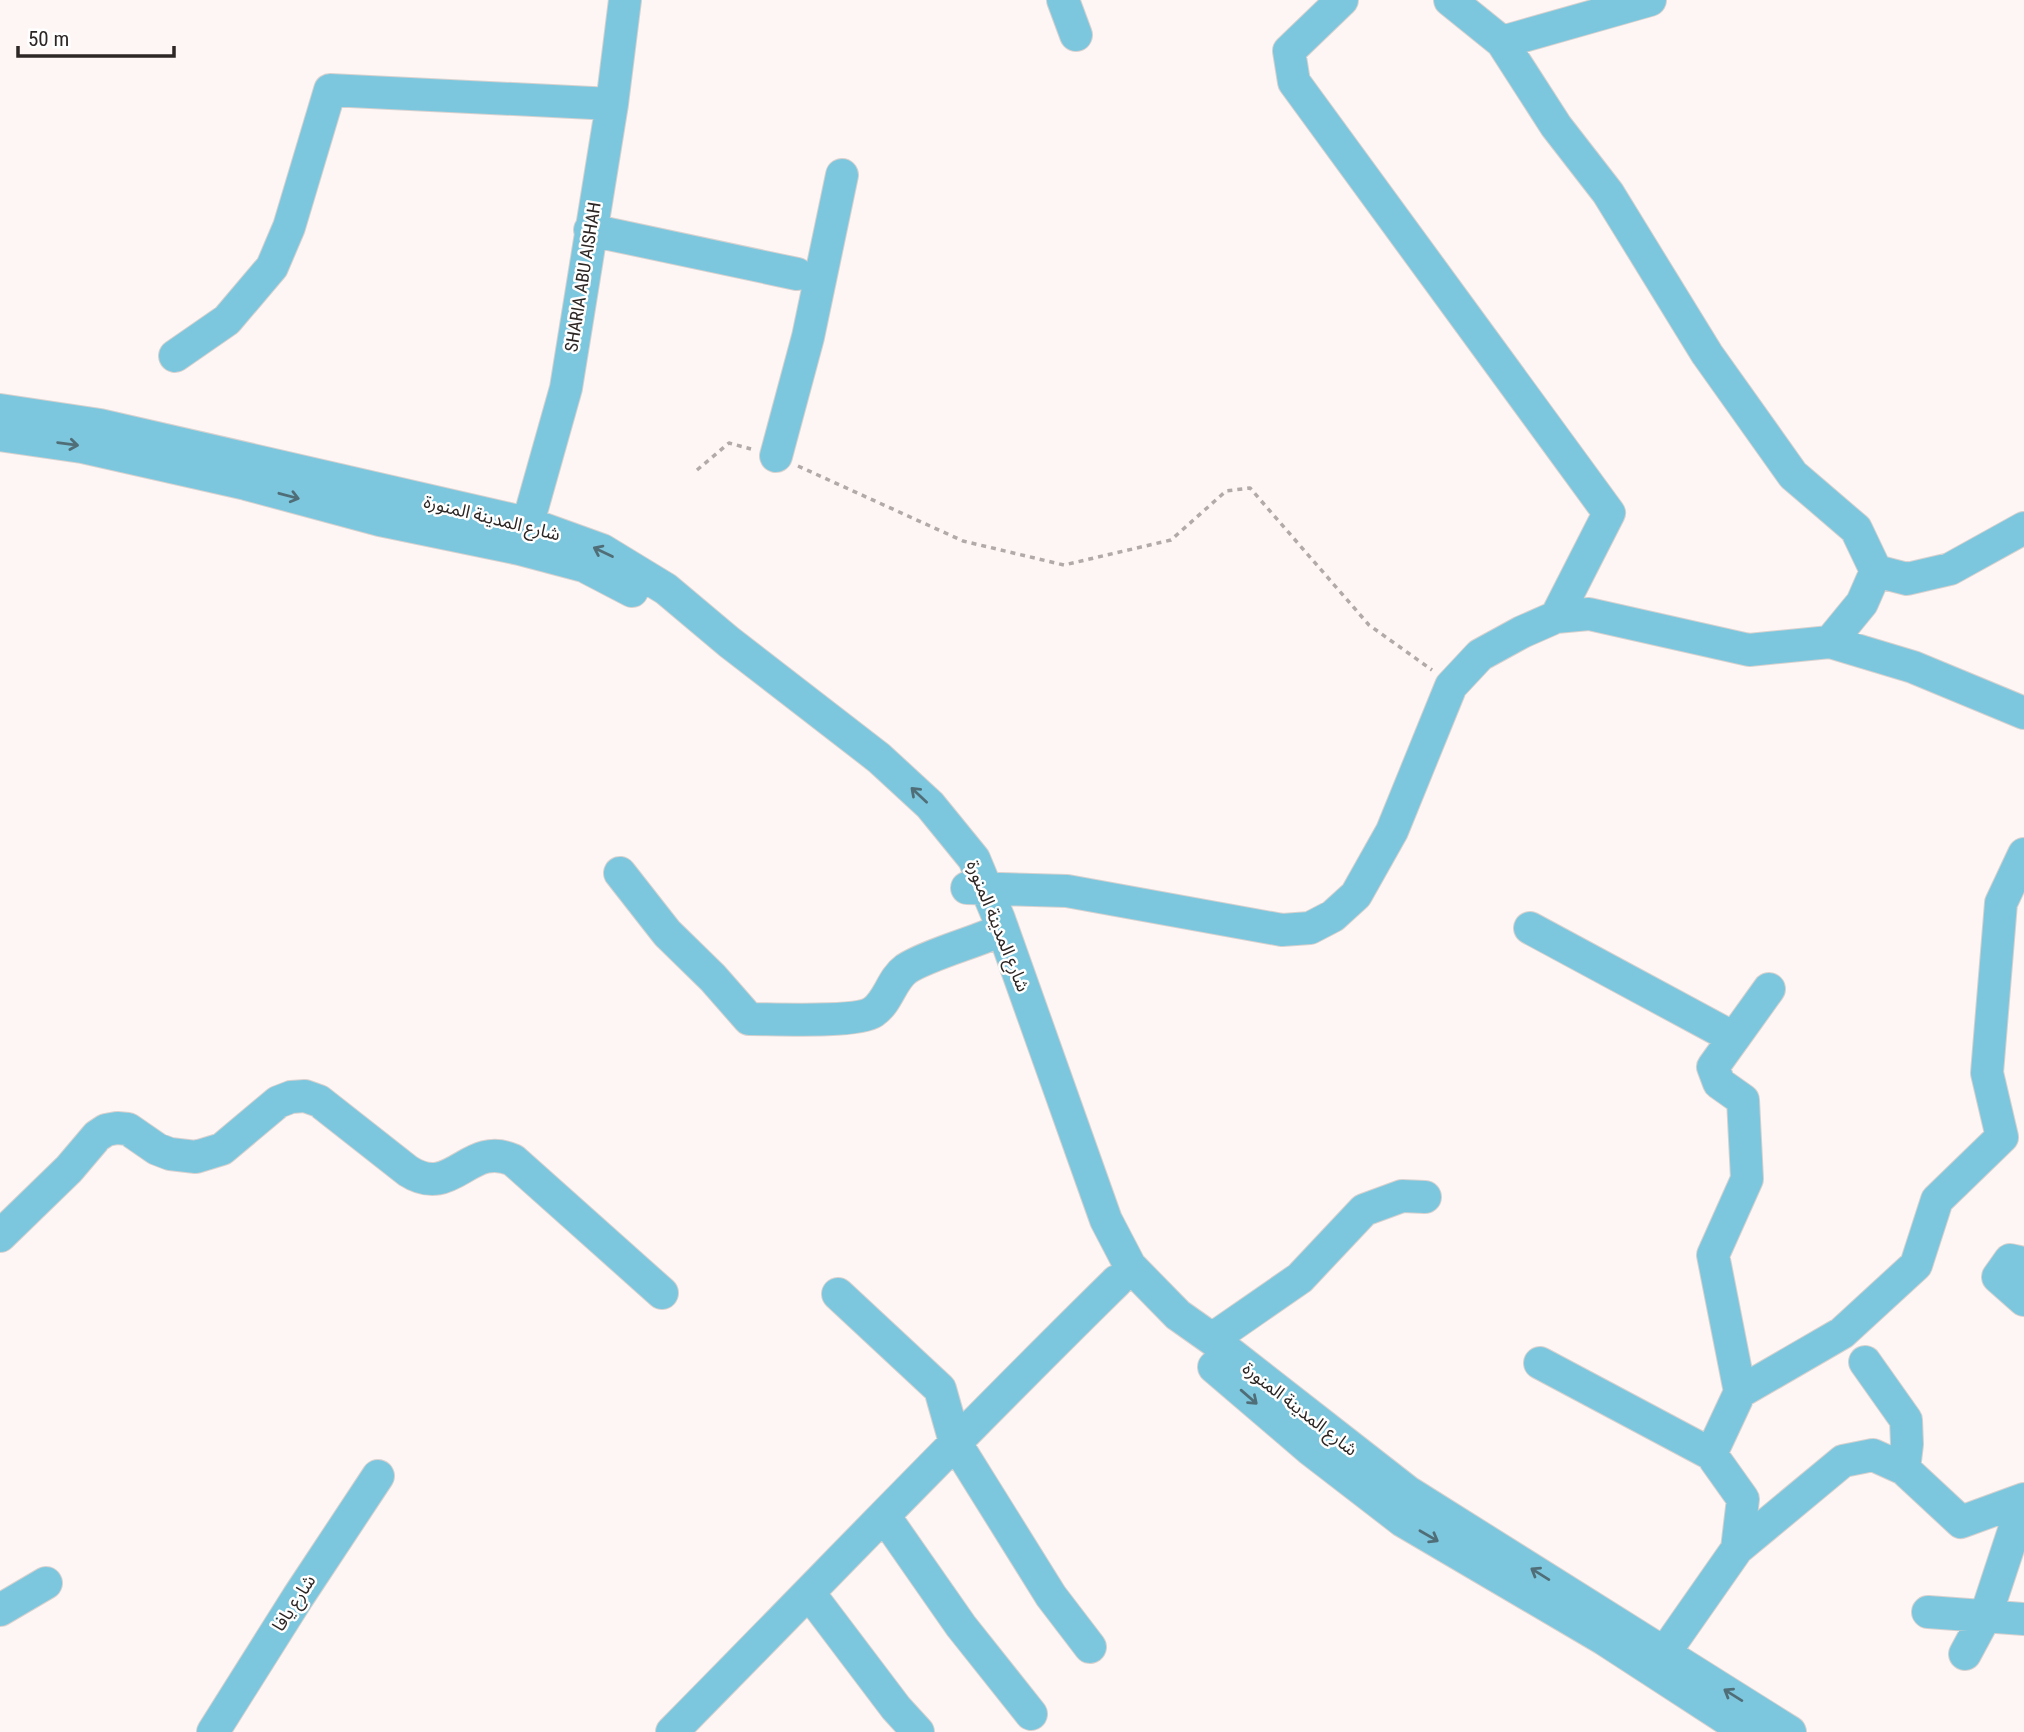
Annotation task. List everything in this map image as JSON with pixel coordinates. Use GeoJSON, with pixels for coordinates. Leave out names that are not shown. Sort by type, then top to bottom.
{"type":"FeatureCollection","features":[{"type":"Feature","properties":{"kind":"street","name":"SHARIA ABU AISHAH"},"geometry":{"type":"LineString","coordinates":[[524,536],[566,387],[612,104],[625,0]]}},
{"type":"Feature","properties":{"kind":"street"},"geometry":{"type":"LineString","coordinates":[[1063,0],[1076,35]]}},
{"type":"Feature","properties":{"kind":"street"},"geometry":{"type":"LineString","coordinates":[[1342,0],[1289,51],[1294,82],[1609,513],[1556,617]]}},
{"type":"Feature","properties":{"kind":"street"},"geometry":{"type":"LineString","coordinates":[[1450,0],[1502,42],[1556,126],[1608,193],[1715,365],[1793,475],[1856,529],[1876,571],[1862,603],[1830,642]]}},
{"type":"Feature","properties":{"kind":"street"},"geometry":{"type":"LineString","coordinates":[[1502,42],[1650,0]]}},
{"type":"Feature","properties":{"kind":"street"},"geometry":{"type":"LineString","coordinates":[[175,356],[227,320],[272,267],[289,227],[330,90],[612,104]]}},
{"type":"Feature","properties":{"kind":"street"},"geometry":{"type":"LineString","coordinates":[[776,456],[808,337],[842,175]]}},
{"type":"Feature","properties":{"kind":"street"},"geometry":{"type":"LineString","coordinates":[[590,230],[797,274]]}},
{"type":"Feature","properties":{"kind":"street","name":"شارع المدينة المنورة"},"geometry":{"type":"LineString","coordinates":[[0,410],[100,425],[524,536],[624,585],[668,617],[873,780],[921,826],[999,919],[1106,1220],[1130,1266],[1178,1315],[1408,1492],[1665,1652],[1768,1729]]}},
{"type":"Feature","properties":{"kind":"street","name":"شارع المدينة المنورة"},"geometry":{"type":"LineString","coordinates":[[0,435],[82,447],[246,484],[380,520],[524,536]]}},
{"type":"Feature","properties":{"kind":"street"},"geometry":{"type":"LineString","coordinates":[[1876,571],[1907,579],[1950,569],[2024,528]]}},
{"type":"Feature","properties":{"kind":"street"},"geometry":{"type":"LineString","coordinates":[[975,888],[1068,891],[1282,930],[1310,928],[1333,916],[1356,895],[1392,831],[1451,686],[1480,655],[1556,617],[1589,614],[1749,650],[1830,642],[1913,667],[2024,713]]}},
{"type":"Feature","properties":{"kind":"street"},"geometry":{"type":"LineString","coordinates":[[1711,1454],[1740,1392],[1842,1334],[1916,1265],[1937,1200],[2002,1137],[1987,1073],[2001,903],[2024,854]]}},
{"type":"Feature","properties":{"kind":"street"},"geometry":{"type":"LineString","coordinates":[[620,873],[667,933],[713,978],[749,1019],[849,1019],[872,1013],[886,999],[891,985],[906,970],[987,936]]}},
{"type":"Feature","properties":{"kind":"street","name":"شارع المدينة المنورة"},"geometry":{"type":"LineString","coordinates":[[975,888],[987,936],[1040,1086],[1117,1281],[1311,1450],[1403,1521],[1604,1639],[1768,1729]]}},
{"type":"Feature","properties":{"kind":"street"},"geometry":{"type":"LineString","coordinates":[[1530,928],[1734,1038]]}},
{"type":"Feature","properties":{"kind":"street"},"geometry":{"type":"LineString","coordinates":[[1740,1392],[1713,1255],[1747,1179],[1743,1100],[1719,1083],[1713,1067],[1769,989]]}},
{"type":"Feature","properties":{"kind":"street"},"geometry":{"type":"LineString","coordinates":[[0,1236],[69,1170],[97,1136],[106,1130],[128,1129],[157,1149],[170,1154],[196,1157],[222,1149],[278,1102],[305,1096],[325,1104],[408,1171],[421,1178],[435,1180],[449,1177],[471,1161],[485,1156],[499,1155],[513,1160],[662,1293]]}},
{"type":"Feature","properties":{"kind":"street"},"geometry":{"type":"LineString","coordinates":[[1212,1339],[1300,1278],[1364,1210],[1402,1196],[1424,1197]]}},
{"type":"Feature","properties":{"kind":"street"},"geometry":{"type":"LineString","coordinates":[[2024,1263],[2010,1260],[1998,1276],[2024,1300]]}},
{"type":"Feature","properties":{"kind":"street"},"geometry":{"type":"LineString","coordinates":[[672,1732],[849,1549],[885,1517],[955,1442],[1117,1281]]}},
{"type":"Feature","properties":{"kind":"street"},"geometry":{"type":"LineString","coordinates":[[838,1294],[940,1388],[955,1442],[1051,1595],[1090,1647]]}},
{"type":"Feature","properties":{"kind":"street"},"geometry":{"type":"LineString","coordinates":[[1865,1362],[1906,1420],[1904,1469]]}},
{"type":"Feature","properties":{"kind":"street"},"geometry":{"type":"LineString","coordinates":[[1540,1363],[1711,1454],[1743,1499],[1737,1549]]}},
{"type":"Feature","properties":{"kind":"street"},"geometry":{"type":"LineString","coordinates":[[1665,1652],[1737,1549],[1843,1461],[1873,1455],[1904,1469],[1961,1522],[2024,1499]]}},
{"type":"Feature","properties":{"kind":"street","name":"شارع يافا"},"geometry":{"type":"LineString","coordinates":[[213,1732],[378,1476]]}},
{"type":"Feature","properties":{"kind":"street"},"geometry":{"type":"LineString","coordinates":[[1965,1654],[1986,1615],[2024,1499]]}},
{"type":"Feature","properties":{"kind":"street"},"geometry":{"type":"LineString","coordinates":[[885,1517],[961,1626],[1031,1714]]}},
{"type":"Feature","properties":{"kind":"street"},"geometry":{"type":"LineString","coordinates":[[0,1610],[46,1583]]}},
{"type":"Feature","properties":{"kind":"street"},"geometry":{"type":"LineString","coordinates":[[809,1593],[896,1708],[918,1732]]}},
{"type":"Feature","properties":{"kind":"street"},"geometry":{"type":"LineString","coordinates":[[1928,1612],[2024,1619]]}},
{"type":"Feature","properties":{"kind":"path"},"geometry":{"type":"LineString","coordinates":[[697,470],[729,443],[776,456],[963,541],[1064,565],[1171,540],[1226,491],[1250,488],[1369,625],[1451,686]]}}]}
